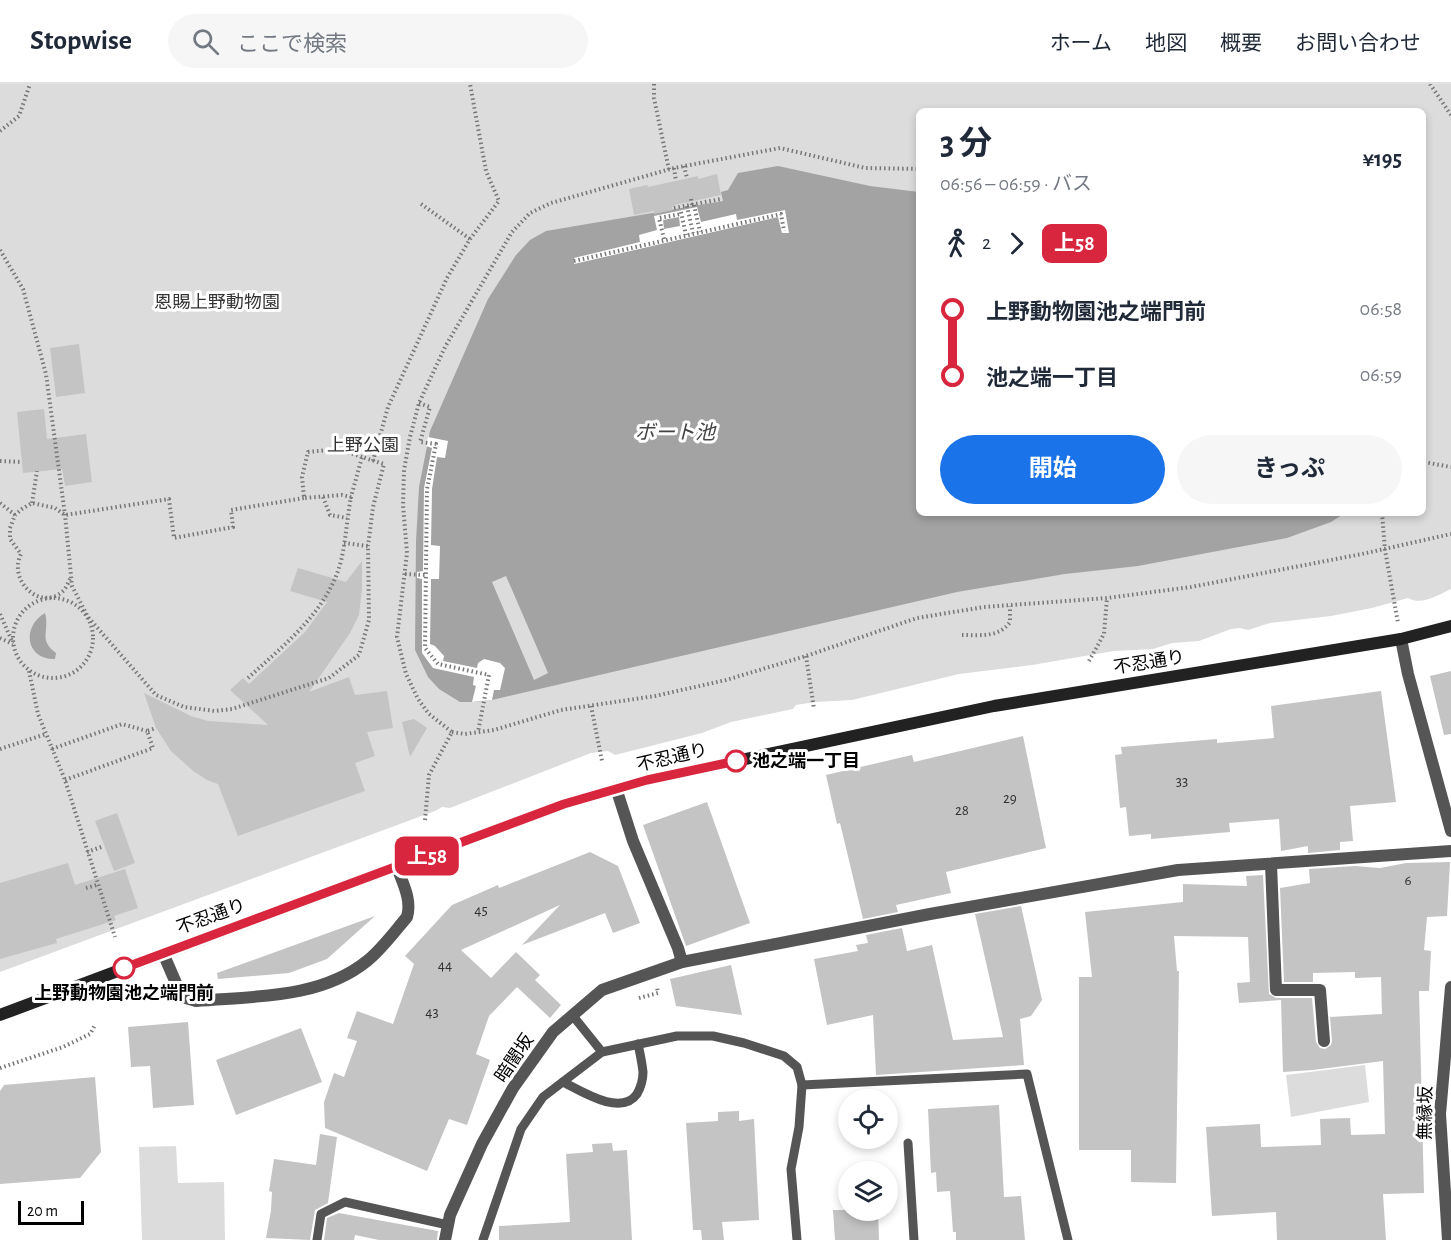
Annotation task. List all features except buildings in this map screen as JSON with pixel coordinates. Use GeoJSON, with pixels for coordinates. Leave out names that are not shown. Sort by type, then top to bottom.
{"type":"FeatureCollection","features":[{"type":"Feature","properties":{"kind":"main road","name":"不忍通り"},"geometry":{"type":"LineString","coordinates":[[0,1016],[564,804],[616,788],[994,706],[1401,639],[1451,626]]}},
{"type":"Feature","properties":{"kind":"street"},"geometry":{"type":"LineString","coordinates":[[1401,639],[1408,674],[1451,831]]}},
{"type":"Feature","properties":{"kind":"street"},"geometry":{"type":"LineString","coordinates":[[616,788],[626,824],[682,962]]}},
{"type":"Feature","properties":{"kind":"street","name":"暗闇坂"},"geometry":{"type":"LineString","coordinates":[[445,1240],[450,1215],[482,1144],[513,1088],[553,1032],[602,990],[682,962],[941,912],[1178,870],[1451,851]]}},
{"type":"Feature","properties":{"kind":"street"},"geometry":{"type":"LineString","coordinates":[[1271,864],[1276,990],[1320,990],[1324,1041]]}},
{"type":"Feature","properties":{"kind":"street"},"geometry":{"type":"LineString","coordinates":[[164,953],[182,997],[196,1001],[305,991],[326,986],[348,975],[369,960],[407,917],[410,908],[398,867]]}},
{"type":"Feature","properties":{"kind":"street","name":"無縁坂"},"geometry":{"type":"LineString","coordinates":[[1448,1240],[1440,1114],[1451,987]]}},
{"type":"Feature","properties":{"kind":"lane"},"geometry":{"type":"LineString","coordinates":[[573,1016],[602,1052]]}},
{"type":"Feature","properties":{"kind":"lane"},"geometry":{"type":"LineString","coordinates":[[483,1240],[521,1129],[543,1097],[602,1052],[677,1036],[713,1036],[744,1043],[784,1056],[797,1067],[802,1085],[799,1127],[791,1169],[797,1240]]}},
{"type":"Feature","properties":{"kind":"lane"},"geometry":{"type":"LineString","coordinates":[[563,1082],[607,1102],[622,1103],[633,1099],[642,1087],[638,1044]]}},
{"type":"Feature","properties":{"kind":"lane"},"geometry":{"type":"LineString","coordinates":[[802,1085],[1027,1074],[1068,1240]]}},
{"type":"Feature","properties":{"kind":"lane"},"geometry":{"type":"LineString","coordinates":[[908,1143],[915,1240]]}},
{"type":"Feature","properties":{"kind":"lane"},"geometry":{"type":"LineString","coordinates":[[317,1240],[321,1214],[345,1203],[448,1225]]}},
{"type":"Feature","properties":{"kind":"path"},"geometry":{"type":"LineString","coordinates":[[0,131],[19,116],[30,84]]}},
{"type":"Feature","properties":{"kind":"path"},"geometry":{"type":"LineString","coordinates":[[373,461],[388,407],[447,278],[470,239],[499,201],[486,171],[470,84]]}},
{"type":"Feature","properties":{"kind":"path"},"geometry":{"type":"LineString","coordinates":[[654,84],[654,99],[662,136],[676,181]]}},
{"type":"Feature","properties":{"kind":"path"},"geometry":{"type":"LineString","coordinates":[[1430,84],[1451,115]]}},
{"type":"Feature","properties":{"kind":"path"},"geometry":{"type":"LineString","coordinates":[[916,169],[865,168],[780,148],[684,166],[551,203],[530,213],[512,232],[445,347],[419,403],[404,470],[403,505],[406,553],[397,637],[406,674],[418,699],[429,714],[452,732],[465,734],[494,730],[561,710],[655,696],[726,680],[806,656],[917,618],[963,610],[1107,597],[1249,578],[1451,534]]}},
{"type":"Feature","properties":{"kind":"path"},"geometry":{"type":"LineString","coordinates":[[684,166],[687,178]]}},
{"type":"Feature","properties":{"kind":"path"},"geometry":{"type":"LineString","coordinates":[[664,239],[659,218],[681,214],[691,199]]}},
{"type":"Feature","properties":{"kind":"path"},"geometry":{"type":"LineString","coordinates":[[674,208],[721,199]]}},
{"type":"Feature","properties":{"kind":"path"},"geometry":{"type":"LineString","coordinates":[[680,201],[687,206],[700,232]]}},
{"type":"Feature","properties":{"kind":"path"},"geometry":{"type":"LineString","coordinates":[[421,204],[470,239]]}},
{"type":"Feature","properties":{"kind":"path"},"geometry":{"type":"LineString","coordinates":[[687,206],[693,233]]}},
{"type":"Feature","properties":{"kind":"path"},"geometry":{"type":"LineString","coordinates":[[681,214],[686,235]]}},
{"type":"Feature","properties":{"kind":"path"},"geometry":{"type":"LineString","coordinates":[[574,261],[781,214],[784,231]]}},
{"type":"Feature","properties":{"kind":"path"},"geometry":{"type":"LineString","coordinates":[[0,250],[23,289],[46,374],[72,586],[93,632],[92,648],[86,662],[74,673],[51,678],[29,671]]}},
{"type":"Feature","properties":{"kind":"path"},"geometry":{"type":"LineString","coordinates":[[419,403],[430,407],[420,442],[436,444],[428,489],[426,648],[438,664],[489,675],[478,732]]}},
{"type":"Feature","properties":{"kind":"path"},"geometry":{"type":"LineString","coordinates":[[304,498],[303,477],[308,452],[339,449],[384,464],[373,507],[368,546],[369,620],[359,655],[329,678],[232,709],[215,711],[184,707],[156,694],[77,606],[63,599],[34,595],[20,580],[17,572],[21,554],[10,539],[10,528],[15,515],[32,503],[54,508],[65,515],[169,499],[174,538],[233,528],[231,510],[304,498],[351,497]]}},
{"type":"Feature","properties":{"kind":"path"},"geometry":{"type":"LineString","coordinates":[[248,678],[308,623],[334,583],[344,543],[351,497],[362,457]]}},
{"type":"Feature","properties":{"kind":"path"},"geometry":{"type":"LineString","coordinates":[[0,461],[22,462]]}},
{"type":"Feature","properties":{"kind":"path"},"geometry":{"type":"LineString","coordinates":[[1426,462],[1451,467]]}},
{"type":"Feature","properties":{"kind":"path"},"geometry":{"type":"LineString","coordinates":[[32,503],[37,471]]}},
{"type":"Feature","properties":{"kind":"path"},"geometry":{"type":"LineString","coordinates":[[323,497],[330,515],[347,518]]}},
{"type":"Feature","properties":{"kind":"path"},"geometry":{"type":"LineString","coordinates":[[0,503],[15,515]]}},
{"type":"Feature","properties":{"kind":"path"},"geometry":{"type":"LineString","coordinates":[[1382,516],[1385,550],[1401,639]]}},
{"type":"Feature","properties":{"kind":"path"},"geometry":{"type":"LineString","coordinates":[[344,543],[368,546]]}},
{"type":"Feature","properties":{"kind":"path"},"geometry":{"type":"LineString","coordinates":[[405,574],[426,575]]}},
{"type":"Feature","properties":{"kind":"path"},"geometry":{"type":"LineString","coordinates":[[13,644],[14,628],[21,614],[32,603],[63,591],[71,578]]}},
{"type":"Feature","properties":{"kind":"path"},"geometry":{"type":"LineString","coordinates":[[1089,661],[1104,634],[1107,597]]}},
{"type":"Feature","properties":{"kind":"path"},"geometry":{"type":"LineString","coordinates":[[962,635],[994,634],[1006,628],[1010,622],[1010,606]]}},
{"type":"Feature","properties":{"kind":"path"},"geometry":{"type":"LineString","coordinates":[[0,614],[19,659],[29,671],[38,714],[65,780],[115,937]]}},
{"type":"Feature","properties":{"kind":"path"},"geometry":{"type":"LineString","coordinates":[[0,638],[13,644]]}},
{"type":"Feature","properties":{"kind":"path"},"geometry":{"type":"LineString","coordinates":[[806,656],[814,709]]}},
{"type":"Feature","properties":{"kind":"path"},"geometry":{"type":"LineString","coordinates":[[591,706],[602,761]]}},
{"type":"Feature","properties":{"kind":"path"},"geometry":{"type":"LineString","coordinates":[[52,749],[122,724],[147,731],[156,728]]}},
{"type":"Feature","properties":{"kind":"path"},"geometry":{"type":"LineString","coordinates":[[65,780],[153,748],[147,731]]}},
{"type":"Feature","properties":{"kind":"path"},"geometry":{"type":"LineString","coordinates":[[425,820],[429,775],[452,732]]}},
{"type":"Feature","properties":{"kind":"path"},"geometry":{"type":"LineString","coordinates":[[0,749],[46,734]]}},
{"type":"Feature","properties":{"kind":"path"},"geometry":{"type":"LineString","coordinates":[[87,852],[104,846]]}},
{"type":"Feature","properties":{"kind":"path"},"geometry":{"type":"LineString","coordinates":[[86,888],[97,885]]}},
{"type":"Feature","properties":{"kind":"path"},"geometry":{"type":"LineString","coordinates":[[0,1068],[63,1047],[90,1034],[95,1025]]}},
{"type":"Feature","properties":{"kind":"green space","name":"上野公園"},"geometry":{"type":"Polygon","coordinates":[[[0,84],[1451,84],[1451,589],[1424,600],[1408,598],[1331,616],[1270,623],[1248,630],[1231,629],[1199,641],[959,674],[852,700],[796,705],[793,709],[731,722],[702,733],[615,755],[608,751],[591,753],[450,808],[442,807],[0,972],[0,84]]]}},
{"type":"Feature","properties":{"kind":"green space"},"geometry":{"type":"Polygon","coordinates":[[[1365,1065],[1369,1102],[1291,1117],[1286,1075],[1365,1065]]]}},
{"type":"Feature","properties":{"kind":"green space"},"geometry":{"type":"Polygon","coordinates":[[[176,1146],[178,1183],[224,1182],[225,1240],[142,1240],[139,1147],[176,1146]]]}},
{"type":"Feature","properties":{"kind":"water","name":"ボート池"},"geometry":{"type":"Polygon","coordinates":[[[778,166],[870,186],[916,192],[916,516],[1340,516],[1331,522],[1287,538],[1138,566],[1065,574],[957,592],[492,700],[460,702],[439,689],[428,677],[415,650],[419,487],[430,431],[488,299],[516,255],[530,240],[546,231],[723,201],[721,192],[728,190],[738,173],[778,166]],[[506,576],[492,582],[534,680],[548,673],[506,576]]]}},
{"type":"Feature","properties":{"kind":"water"},"geometry":{"type":"Polygon","coordinates":[[[45,613],[47,644],[56,653],[55,659],[45,658],[38,654],[30,642],[32,626],[45,613]]]}},
{"type":"Feature","properties":{"kind":"pier"},"geometry":{"type":"Polygon","coordinates":[[[697,207],[701,222],[736,214],[737,220],[785,210],[789,233],[782,233],[778,217],[574,264],[574,258],[640,242],[639,235],[657,230],[654,216],[697,207]],[[679,217],[663,220],[664,229],[680,226],[679,217]]]}},
{"type":"Feature","properties":{"kind":"pier"},"geometry":{"type":"Polygon","coordinates":[[[428,437],[448,441],[445,458],[437,457],[432,489],[431,545],[440,546],[439,579],[431,579],[430,644],[444,656],[443,661],[477,668],[478,663],[484,659],[500,663],[505,668],[500,690],[494,690],[492,700],[472,702],[476,686],[473,685],[474,677],[433,668],[422,653],[422,579],[417,578],[417,572],[423,571],[424,488],[432,448],[426,446],[428,437]]]}},
{"type":"Feature","properties":{"kind":"bus line","name":"上58"},"geometry":{"type":"LineString","coordinates":[[124,968],[564,804],[647,780],[736,761]]}},
{"type":"Feature","properties":{"kind":"place","name":"池之端一丁目"},"geometry":{"type":"Point","coordinates":[736,761]}},
{"type":"Feature","properties":{"kind":"place","name":"上野動物園池之端門前"},"geometry":{"type":"Point","coordinates":[124,968]}},
{"type":"Feature","properties":{"kind":"park label","name":"恩賜上野動物園"},"geometry":{"type":"Point","coordinates":[217,302]}}]}
